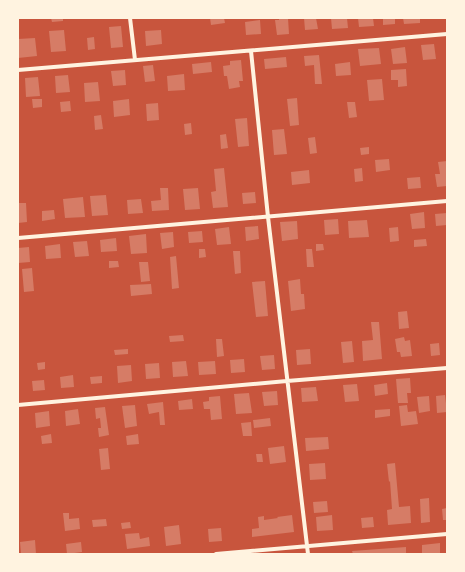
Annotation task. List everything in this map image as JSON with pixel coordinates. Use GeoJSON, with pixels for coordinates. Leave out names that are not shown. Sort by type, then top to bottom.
{"type":"FeatureCollection","features":[{"type":"Feature","properties":{"kind":"street"},"geometry":{"type":"LineString","coordinates":[[130,18],[135,60]]}},
{"type":"Feature","properties":{"kind":"street"},"geometry":{"type":"LineString","coordinates":[[18,70],[447,34]]}},
{"type":"Feature","properties":{"kind":"street"},"geometry":{"type":"LineString","coordinates":[[251,51],[268,217],[308,554]]}},
{"type":"Feature","properties":{"kind":"street"},"geometry":{"type":"LineString","coordinates":[[18,238],[447,202]]}},
{"type":"Feature","properties":{"kind":"street"},"geometry":{"type":"LineString","coordinates":[[18,405],[447,368]]}},
{"type":"Feature","properties":{"kind":"street"},"geometry":{"type":"LineString","coordinates":[[216,554],[447,534]]}},
{"type":"Feature","properties":{"kind":"building"},"geometry":{"type":"Polygon","coordinates":[[[51,18],[63,18],[63,21],[52,22],[51,18]]]}},
{"type":"Feature","properties":{"kind":"building"},"geometry":{"type":"Polygon","coordinates":[[[210,18],[224,18],[225,23],[211,25],[210,18]]]}},
{"type":"Feature","properties":{"kind":"building"},"geometry":{"type":"Polygon","coordinates":[[[279,18],[288,18],[289,34],[277,35],[275,20],[279,20],[279,18]]]}},
{"type":"Feature","properties":{"kind":"building"},"geometry":{"type":"Polygon","coordinates":[[[304,18],[316,18],[318,29],[305,30],[304,18]]]}},
{"type":"Feature","properties":{"kind":"building"},"geometry":{"type":"Polygon","coordinates":[[[331,18],[347,18],[348,28],[332,29],[331,18]]]}},
{"type":"Feature","properties":{"kind":"building"},"geometry":{"type":"Polygon","coordinates":[[[358,18],[373,18],[374,26],[359,27],[358,18]]]}},
{"type":"Feature","properties":{"kind":"building"},"geometry":{"type":"Polygon","coordinates":[[[383,18],[395,18],[395,24],[383,25],[383,18]]]}},
{"type":"Feature","properties":{"kind":"building"},"geometry":{"type":"Polygon","coordinates":[[[403,18],[420,18],[420,23],[404,24],[403,18]]]}},
{"type":"Feature","properties":{"kind":"building"},"geometry":{"type":"Polygon","coordinates":[[[260,20],[261,34],[246,35],[245,22],[260,20]]]}},
{"type":"Feature","properties":{"kind":"building"},"geometry":{"type":"Polygon","coordinates":[[[121,26],[123,47],[111,48],[109,27],[121,26]]]}},
{"type":"Feature","properties":{"kind":"building"},"geometry":{"type":"Polygon","coordinates":[[[64,30],[66,51],[51,52],[49,31],[64,30]]]}},
{"type":"Feature","properties":{"kind":"building"},"geometry":{"type":"Polygon","coordinates":[[[161,30],[162,44],[146,46],[145,31],[161,30]]]}},
{"type":"Feature","properties":{"kind":"building"},"geometry":{"type":"Polygon","coordinates":[[[94,37],[95,49],[88,50],[87,38],[94,37]]]}},
{"type":"Feature","properties":{"kind":"building"},"geometry":{"type":"Polygon","coordinates":[[[35,38],[37,56],[18,58],[18,39],[35,38]]]}},
{"type":"Feature","properties":{"kind":"building"},"geometry":{"type":"Polygon","coordinates":[[[434,44],[436,59],[423,60],[421,45],[434,44]]]}},
{"type":"Feature","properties":{"kind":"building"},"geometry":{"type":"Polygon","coordinates":[[[405,47],[407,63],[393,64],[391,49],[405,47]]]}},
{"type":"Feature","properties":{"kind":"building"},"geometry":{"type":"Polygon","coordinates":[[[379,48],[381,64],[360,66],[358,49],[379,48]]]}},
{"type":"Feature","properties":{"kind":"building"},"geometry":{"type":"Polygon","coordinates":[[[319,55],[322,84],[315,84],[314,65],[305,66],[304,56],[319,55]]]}},
{"type":"Feature","properties":{"kind":"building"},"geometry":{"type":"Polygon","coordinates":[[[286,57],[287,67],[265,69],[264,59],[286,57]]]}},
{"type":"Feature","properties":{"kind":"building"},"geometry":{"type":"Polygon","coordinates":[[[241,60],[243,81],[239,81],[240,87],[229,89],[227,76],[224,76],[223,66],[230,65],[230,61],[241,60]]]}},
{"type":"Feature","properties":{"kind":"building"},"geometry":{"type":"Polygon","coordinates":[[[211,62],[212,72],[193,74],[192,64],[211,62]]]}},
{"type":"Feature","properties":{"kind":"building"},"geometry":{"type":"Polygon","coordinates":[[[350,62],[351,75],[336,76],[335,64],[350,62]]]}},
{"type":"Feature","properties":{"kind":"building"},"geometry":{"type":"Polygon","coordinates":[[[153,65],[155,81],[145,82],[143,66],[153,65]]]}},
{"type":"Feature","properties":{"kind":"building"},"geometry":{"type":"Polygon","coordinates":[[[406,69],[407,86],[398,87],[398,80],[391,80],[391,70],[406,69]]]}},
{"type":"Feature","properties":{"kind":"building"},"geometry":{"type":"Polygon","coordinates":[[[125,70],[126,85],[113,86],[111,71],[125,70]]]}},
{"type":"Feature","properties":{"kind":"building"},"geometry":{"type":"Polygon","coordinates":[[[184,74],[185,90],[168,91],[167,76],[184,74]]]}},
{"type":"Feature","properties":{"kind":"building"},"geometry":{"type":"Polygon","coordinates":[[[68,75],[70,92],[56,93],[55,76],[68,75]]]}},
{"type":"Feature","properties":{"kind":"building"},"geometry":{"type":"Polygon","coordinates":[[[38,77],[40,96],[26,97],[25,78],[38,77]]]}},
{"type":"Feature","properties":{"kind":"building"},"geometry":{"type":"Polygon","coordinates":[[[382,79],[384,100],[369,101],[367,80],[382,79]]]}},
{"type":"Feature","properties":{"kind":"building"},"geometry":{"type":"Polygon","coordinates":[[[98,82],[100,101],[85,102],[84,83],[98,82]]]}},
{"type":"Feature","properties":{"kind":"building"},"geometry":{"type":"Polygon","coordinates":[[[297,98],[299,125],[290,126],[287,99],[297,98]]]}},
{"type":"Feature","properties":{"kind":"building"},"geometry":{"type":"Polygon","coordinates":[[[32,99],[42,99],[42,107],[33,108],[32,99]]]}},
{"type":"Feature","properties":{"kind":"building"},"geometry":{"type":"Polygon","coordinates":[[[129,99],[130,115],[114,117],[113,101],[129,99]]]}},
{"type":"Feature","properties":{"kind":"building"},"geometry":{"type":"Polygon","coordinates":[[[70,101],[71,111],[61,112],[60,102],[70,101]]]}},
{"type":"Feature","properties":{"kind":"building"},"geometry":{"type":"Polygon","coordinates":[[[347,102],[355,102],[357,117],[349,118],[347,102]]]}},
{"type":"Feature","properties":{"kind":"building"},"geometry":{"type":"Polygon","coordinates":[[[158,103],[159,120],[147,121],[146,104],[158,103]]]}},
{"type":"Feature","properties":{"kind":"building"},"geometry":{"type":"Polygon","coordinates":[[[101,115],[103,129],[95,130],[94,116],[101,115]]]}},
{"type":"Feature","properties":{"kind":"building"},"geometry":{"type":"Polygon","coordinates":[[[247,118],[249,146],[238,147],[235,119],[247,118]]]}},
{"type":"Feature","properties":{"kind":"building"},"geometry":{"type":"Polygon","coordinates":[[[191,123],[192,134],[185,135],[184,124],[191,123]]]}},
{"type":"Feature","properties":{"kind":"building"},"geometry":{"type":"Polygon","coordinates":[[[284,129],[287,154],[274,155],[272,130],[284,129]]]}},
{"type":"Feature","properties":{"kind":"building"},"geometry":{"type":"Polygon","coordinates":[[[226,134],[228,148],[221,149],[220,135],[226,134]]]}},
{"type":"Feature","properties":{"kind":"building"},"geometry":{"type":"Polygon","coordinates":[[[315,137],[317,153],[310,154],[308,138],[315,137]]]}},
{"type":"Feature","properties":{"kind":"building"},"geometry":{"type":"Polygon","coordinates":[[[369,147],[369,154],[361,155],[360,148],[369,147]]]}},
{"type":"Feature","properties":{"kind":"building"},"geometry":{"type":"Polygon","coordinates":[[[389,159],[390,170],[376,172],[375,160],[389,159]]]}},
{"type":"Feature","properties":{"kind":"building"},"geometry":{"type":"Polygon","coordinates":[[[447,161],[447,186],[437,187],[435,174],[440,174],[438,162],[447,161]]]}},
{"type":"Feature","properties":{"kind":"building"},"geometry":{"type":"Polygon","coordinates":[[[224,168],[228,207],[213,208],[211,192],[216,191],[214,169],[224,168]]]}},
{"type":"Feature","properties":{"kind":"building"},"geometry":{"type":"Polygon","coordinates":[[[362,168],[363,181],[355,182],[354,169],[362,168]]]}},
{"type":"Feature","properties":{"kind":"building"},"geometry":{"type":"Polygon","coordinates":[[[309,170],[310,183],[292,185],[291,172],[309,170]]]}},
{"type":"Feature","properties":{"kind":"building"},"geometry":{"type":"Polygon","coordinates":[[[420,177],[421,188],[408,189],[407,178],[420,177]]]}},
{"type":"Feature","properties":{"kind":"building"},"geometry":{"type":"Polygon","coordinates":[[[160,188],[168,188],[169,210],[152,211],[151,201],[161,200],[160,188]]]}},
{"type":"Feature","properties":{"kind":"building"},"geometry":{"type":"Polygon","coordinates":[[[198,188],[200,209],[185,210],[183,189],[198,188]]]}},
{"type":"Feature","properties":{"kind":"building"},"geometry":{"type":"Polygon","coordinates":[[[255,192],[256,203],[243,204],[242,193],[255,192]]]}},
{"type":"Feature","properties":{"kind":"building"},"geometry":{"type":"Polygon","coordinates":[[[106,195],[108,215],[92,216],[90,196],[106,195]]]}},
{"type":"Feature","properties":{"kind":"building"},"geometry":{"type":"Polygon","coordinates":[[[83,197],[85,217],[65,218],[63,199],[83,197]]]}},
{"type":"Feature","properties":{"kind":"building"},"geometry":{"type":"Polygon","coordinates":[[[141,199],[143,213],[128,214],[127,200],[141,199]]]}},
{"type":"Feature","properties":{"kind":"building"},"geometry":{"type":"Polygon","coordinates":[[[18,203],[26,203],[27,222],[18,223],[18,203]]]}},
{"type":"Feature","properties":{"kind":"building"},"geometry":{"type":"Polygon","coordinates":[[[54,210],[55,219],[42,221],[42,211],[54,210]]]}},
{"type":"Feature","properties":{"kind":"building"},"geometry":{"type":"Polygon","coordinates":[[[424,212],[425,228],[412,229],[410,214],[424,212]]]}},
{"type":"Feature","properties":{"kind":"building"},"geometry":{"type":"Polygon","coordinates":[[[447,213],[447,225],[436,226],[435,214],[447,213]]]}},
{"type":"Feature","properties":{"kind":"building"},"geometry":{"type":"Polygon","coordinates":[[[338,219],[339,234],[325,235],[324,220],[338,219]]]}},
{"type":"Feature","properties":{"kind":"building"},"geometry":{"type":"Polygon","coordinates":[[[367,220],[369,237],[349,238],[348,221],[367,220]]]}},
{"type":"Feature","properties":{"kind":"building"},"geometry":{"type":"Polygon","coordinates":[[[297,221],[298,239],[282,241],[280,222],[297,221]]]}},
{"type":"Feature","properties":{"kind":"building"},"geometry":{"type":"Polygon","coordinates":[[[258,226],[259,239],[246,241],[245,227],[258,226]]]}},
{"type":"Feature","properties":{"kind":"building"},"geometry":{"type":"Polygon","coordinates":[[[229,227],[231,244],[217,245],[215,229],[229,227]]]}},
{"type":"Feature","properties":{"kind":"building"},"geometry":{"type":"Polygon","coordinates":[[[398,227],[399,241],[390,242],[389,228],[398,227]]]}},
{"type":"Feature","properties":{"kind":"building"},"geometry":{"type":"Polygon","coordinates":[[[202,231],[203,242],[189,243],[188,232],[202,231]]]}},
{"type":"Feature","properties":{"kind":"building"},"geometry":{"type":"Polygon","coordinates":[[[173,232],[174,247],[162,249],[160,233],[173,232]]]}},
{"type":"Feature","properties":{"kind":"building"},"geometry":{"type":"Polygon","coordinates":[[[146,234],[147,253],[131,254],[129,236],[146,234]]]}},
{"type":"Feature","properties":{"kind":"building"},"geometry":{"type":"Polygon","coordinates":[[[116,238],[117,251],[101,252],[100,240],[116,238]]]}},
{"type":"Feature","properties":{"kind":"building"},"geometry":{"type":"Polygon","coordinates":[[[426,239],[427,246],[414,247],[414,240],[426,239]]]}},
{"type":"Feature","properties":{"kind":"building"},"geometry":{"type":"Polygon","coordinates":[[[87,241],[89,256],[75,257],[73,242],[87,241]]]}},
{"type":"Feature","properties":{"kind":"building"},"geometry":{"type":"Polygon","coordinates":[[[60,244],[61,258],[46,259],[45,246],[60,244]]]}},
{"type":"Feature","properties":{"kind":"building"},"geometry":{"type":"Polygon","coordinates":[[[316,244],[323,244],[324,250],[316,251],[316,244]]]}},
{"type":"Feature","properties":{"kind":"building"},"geometry":{"type":"Polygon","coordinates":[[[29,247],[30,262],[18,263],[18,248],[29,247]]]}},
{"type":"Feature","properties":{"kind":"building"},"geometry":{"type":"Polygon","coordinates":[[[199,249],[205,249],[206,257],[199,258],[199,249]]]}},
{"type":"Feature","properties":{"kind":"building"},"geometry":{"type":"Polygon","coordinates":[[[306,249],[312,249],[314,267],[307,267],[306,249]]]}},
{"type":"Feature","properties":{"kind":"building"},"geometry":{"type":"Polygon","coordinates":[[[233,251],[240,251],[241,273],[235,274],[233,251]]]}},
{"type":"Feature","properties":{"kind":"building"},"geometry":{"type":"Polygon","coordinates":[[[176,256],[179,288],[172,289],[170,257],[176,256]]]}},
{"type":"Feature","properties":{"kind":"building"},"geometry":{"type":"Polygon","coordinates":[[[109,261],[118,261],[119,267],[109,268],[109,261]]]}},
{"type":"Feature","properties":{"kind":"building"},"geometry":{"type":"Polygon","coordinates":[[[139,262],[148,262],[150,281],[141,282],[139,262]]]}},
{"type":"Feature","properties":{"kind":"building"},"geometry":{"type":"Polygon","coordinates":[[[32,268],[34,291],[24,292],[22,269],[32,268]]]}},
{"type":"Feature","properties":{"kind":"building"},"geometry":{"type":"Polygon","coordinates":[[[300,279],[301,294],[304,294],[305,309],[291,311],[288,281],[300,279]]]}},
{"type":"Feature","properties":{"kind":"building"},"geometry":{"type":"Polygon","coordinates":[[[265,281],[268,316],[256,317],[252,282],[265,281]]]}},
{"type":"Feature","properties":{"kind":"building"},"geometry":{"type":"Polygon","coordinates":[[[151,284],[152,294],[131,296],[130,285],[151,284]]]}},
{"type":"Feature","properties":{"kind":"building"},"geometry":{"type":"Polygon","coordinates":[[[407,311],[409,328],[399,329],[398,312],[407,311]]]}},
{"type":"Feature","properties":{"kind":"building"},"geometry":{"type":"Polygon","coordinates":[[[371,322],[379,322],[382,359],[363,361],[362,341],[373,340],[371,322]]]}},
{"type":"Feature","properties":{"kind":"building"},"geometry":{"type":"Polygon","coordinates":[[[183,335],[184,341],[170,342],[169,336],[183,335]]]}},
{"type":"Feature","properties":{"kind":"building"},"geometry":{"type":"Polygon","coordinates":[[[404,337],[405,341],[410,340],[412,356],[401,357],[400,352],[397,352],[395,339],[404,337]]]}},
{"type":"Feature","properties":{"kind":"building"},"geometry":{"type":"Polygon","coordinates":[[[216,339],[222,339],[224,356],[217,357],[216,339]]]}},
{"type":"Feature","properties":{"kind":"building"},"geometry":{"type":"Polygon","coordinates":[[[352,341],[354,362],[343,363],[341,342],[352,341]]]}},
{"type":"Feature","properties":{"kind":"building"},"geometry":{"type":"Polygon","coordinates":[[[439,343],[440,355],[431,356],[430,344],[439,343]]]}},
{"type":"Feature","properties":{"kind":"building"},"geometry":{"type":"Polygon","coordinates":[[[128,349],[128,354],[115,355],[114,350],[128,349]]]}},
{"type":"Feature","properties":{"kind":"building"},"geometry":{"type":"Polygon","coordinates":[[[310,349],[311,364],[297,365],[296,350],[310,349]]]}},
{"type":"Feature","properties":{"kind":"building"},"geometry":{"type":"Polygon","coordinates":[[[274,355],[275,369],[262,370],[260,356],[274,355]]]}},
{"type":"Feature","properties":{"kind":"building"},"geometry":{"type":"Polygon","coordinates":[[[244,359],[245,372],[231,373],[230,360],[244,359]]]}},
{"type":"Feature","properties":{"kind":"building"},"geometry":{"type":"Polygon","coordinates":[[[186,361],[188,376],[173,377],[172,362],[186,361]]]}},
{"type":"Feature","properties":{"kind":"building"},"geometry":{"type":"Polygon","coordinates":[[[215,361],[216,374],[199,375],[198,362],[215,361]]]}},
{"type":"Feature","properties":{"kind":"building"},"geometry":{"type":"Polygon","coordinates":[[[45,362],[45,369],[38,370],[37,363],[45,362]]]}},
{"type":"Feature","properties":{"kind":"building"},"geometry":{"type":"Polygon","coordinates":[[[159,363],[160,378],[146,379],[145,364],[159,363]]]}},
{"type":"Feature","properties":{"kind":"building"},"geometry":{"type":"Polygon","coordinates":[[[131,365],[132,381],[118,383],[117,366],[131,365]]]}},
{"type":"Feature","properties":{"kind":"building"},"geometry":{"type":"Polygon","coordinates":[[[73,375],[74,387],[61,388],[60,377],[73,375]]]}},
{"type":"Feature","properties":{"kind":"building"},"geometry":{"type":"Polygon","coordinates":[[[102,376],[102,383],[91,384],[90,377],[102,376]]]}},
{"type":"Feature","properties":{"kind":"building"},"geometry":{"type":"Polygon","coordinates":[[[410,378],[411,393],[407,393],[408,403],[398,403],[396,379],[410,378]]]}},
{"type":"Feature","properties":{"kind":"building"},"geometry":{"type":"Polygon","coordinates":[[[44,380],[45,390],[33,391],[32,381],[44,380]]]}},
{"type":"Feature","properties":{"kind":"building"},"geometry":{"type":"Polygon","coordinates":[[[387,383],[388,394],[375,396],[374,385],[387,383]]]}},
{"type":"Feature","properties":{"kind":"building"},"geometry":{"type":"Polygon","coordinates":[[[357,384],[359,401],[345,402],[343,385],[357,384]]]}},
{"type":"Feature","properties":{"kind":"building"},"geometry":{"type":"Polygon","coordinates":[[[316,387],[318,401],[302,402],[301,388],[316,387]]]}},
{"type":"Feature","properties":{"kind":"building"},"geometry":{"type":"Polygon","coordinates":[[[277,391],[278,405],[264,406],[262,392],[277,391]]]}},
{"type":"Feature","properties":{"kind":"building"},"geometry":{"type":"Polygon","coordinates":[[[249,393],[252,413],[236,414],[234,394],[249,393]]]}},
{"type":"Feature","properties":{"kind":"building"},"geometry":{"type":"Polygon","coordinates":[[[445,395],[447,412],[437,413],[436,396],[445,395]]]}},
{"type":"Feature","properties":{"kind":"building"},"geometry":{"type":"Polygon","coordinates":[[[220,396],[222,419],[211,420],[210,409],[204,409],[203,402],[209,401],[209,397],[220,396]]]}},
{"type":"Feature","properties":{"kind":"building"},"geometry":{"type":"Polygon","coordinates":[[[429,396],[430,411],[419,413],[417,397],[429,396]]]}},
{"type":"Feature","properties":{"kind":"building"},"geometry":{"type":"Polygon","coordinates":[[[192,399],[193,409],[179,410],[178,401],[192,399]]]}},
{"type":"Feature","properties":{"kind":"building"},"geometry":{"type":"Polygon","coordinates":[[[163,402],[165,425],[160,425],[159,412],[149,414],[147,404],[163,402]]]}},
{"type":"Feature","properties":{"kind":"building"},"geometry":{"type":"Polygon","coordinates":[[[135,405],[137,426],[125,428],[122,406],[135,405]]]}},
{"type":"Feature","properties":{"kind":"building"},"geometry":{"type":"Polygon","coordinates":[[[407,405],[408,412],[416,411],[418,424],[401,426],[399,406],[407,405]]]}},
{"type":"Feature","properties":{"kind":"building"},"geometry":{"type":"Polygon","coordinates":[[[105,407],[109,435],[99,437],[98,428],[101,428],[100,418],[96,419],[95,408],[105,407]]]}},
{"type":"Feature","properties":{"kind":"building"},"geometry":{"type":"Polygon","coordinates":[[[78,409],[80,424],[66,426],[65,411],[78,409]]]}},
{"type":"Feature","properties":{"kind":"building"},"geometry":{"type":"Polygon","coordinates":[[[390,409],[390,416],[375,418],[375,410],[390,409]]]}},
{"type":"Feature","properties":{"kind":"building"},"geometry":{"type":"Polygon","coordinates":[[[49,411],[50,426],[36,428],[35,413],[49,411]]]}},
{"type":"Feature","properties":{"kind":"building"},"geometry":{"type":"Polygon","coordinates":[[[270,418],[271,426],[254,428],[253,420],[270,418]]]}},
{"type":"Feature","properties":{"kind":"building"},"geometry":{"type":"Polygon","coordinates":[[[251,422],[252,436],[243,436],[241,423],[251,422]]]}},
{"type":"Feature","properties":{"kind":"building"},"geometry":{"type":"Polygon","coordinates":[[[51,434],[52,443],[42,444],[41,436],[51,434]]]}},
{"type":"Feature","properties":{"kind":"building"},"geometry":{"type":"Polygon","coordinates":[[[138,434],[139,444],[127,445],[126,436],[138,434]]]}},
{"type":"Feature","properties":{"kind":"building"},"geometry":{"type":"Polygon","coordinates":[[[328,437],[329,449],[306,451],[305,438],[328,437]]]}},
{"type":"Feature","properties":{"kind":"building"},"geometry":{"type":"Polygon","coordinates":[[[284,446],[286,462],[270,464],[268,448],[284,446]]]}},
{"type":"Feature","properties":{"kind":"building"},"geometry":{"type":"Polygon","coordinates":[[[108,448],[110,469],[101,470],[99,449],[108,448]]]}},
{"type":"Feature","properties":{"kind":"building"},"geometry":{"type":"Polygon","coordinates":[[[256,454],[262,454],[263,462],[257,462],[256,454]]]}},
{"type":"Feature","properties":{"kind":"building"},"geometry":{"type":"Polygon","coordinates":[[[325,463],[326,479],[310,480],[309,464],[325,463]]]}},
{"type":"Feature","properties":{"kind":"building"},"geometry":{"type":"Polygon","coordinates":[[[395,463],[399,507],[410,506],[411,523],[388,525],[387,510],[392,509],[387,464],[395,463]]]}},
{"type":"Feature","properties":{"kind":"building"},"geometry":{"type":"Polygon","coordinates":[[[429,498],[430,522],[421,523],[420,499],[429,498]]]}},
{"type":"Feature","properties":{"kind":"building"},"geometry":{"type":"Polygon","coordinates":[[[327,501],[328,512],[314,513],[313,502],[327,501]]]}},
{"type":"Feature","properties":{"kind":"building"},"geometry":{"type":"Polygon","coordinates":[[[447,508],[447,520],[443,520],[442,509],[447,508]]]}},
{"type":"Feature","properties":{"kind":"building"},"geometry":{"type":"Polygon","coordinates":[[[63,513],[69,513],[69,519],[79,518],[80,529],[65,531],[63,513]]]}},
{"type":"Feature","properties":{"kind":"building"},"geometry":{"type":"Polygon","coordinates":[[[292,515],[294,532],[252,537],[252,529],[259,528],[258,517],[264,516],[264,520],[292,515]]]}},
{"type":"Feature","properties":{"kind":"building"},"geometry":{"type":"Polygon","coordinates":[[[332,515],[333,530],[317,531],[316,517],[332,515]]]}},
{"type":"Feature","properties":{"kind":"building"},"geometry":{"type":"Polygon","coordinates":[[[373,517],[374,527],[362,528],[361,518],[373,517]]]}},
{"type":"Feature","properties":{"kind":"building"},"geometry":{"type":"Polygon","coordinates":[[[106,519],[107,526],[93,527],[92,520],[106,519]]]}},
{"type":"Feature","properties":{"kind":"building"},"geometry":{"type":"Polygon","coordinates":[[[130,522],[131,528],[122,529],[121,523],[130,522]]]}},
{"type":"Feature","properties":{"kind":"building"},"geometry":{"type":"Polygon","coordinates":[[[179,525],[181,544],[166,546],[164,527],[179,525]]]}},
{"type":"Feature","properties":{"kind":"building"},"geometry":{"type":"Polygon","coordinates":[[[221,528],[222,541],[209,542],[208,529],[221,528]]]}},
{"type":"Feature","properties":{"kind":"building"},"geometry":{"type":"Polygon","coordinates":[[[139,533],[140,539],[149,537],[150,546],[127,549],[125,534],[139,533]]]}},
{"type":"Feature","properties":{"kind":"building"},"geometry":{"type":"Polygon","coordinates":[[[35,540],[36,554],[21,554],[20,542],[35,540]]]}},
{"type":"Feature","properties":{"kind":"building"},"geometry":{"type":"Polygon","coordinates":[[[81,542],[82,552],[67,554],[66,544],[81,542]]]}},
{"type":"Feature","properties":{"kind":"building"},"geometry":{"type":"Polygon","coordinates":[[[440,543],[440,554],[422,554],[422,545],[440,543]]]}},
{"type":"Feature","properties":{"kind":"building"},"geometry":{"type":"Polygon","coordinates":[[[406,547],[406,554],[353,554],[352,551],[406,547]]]}}]}
